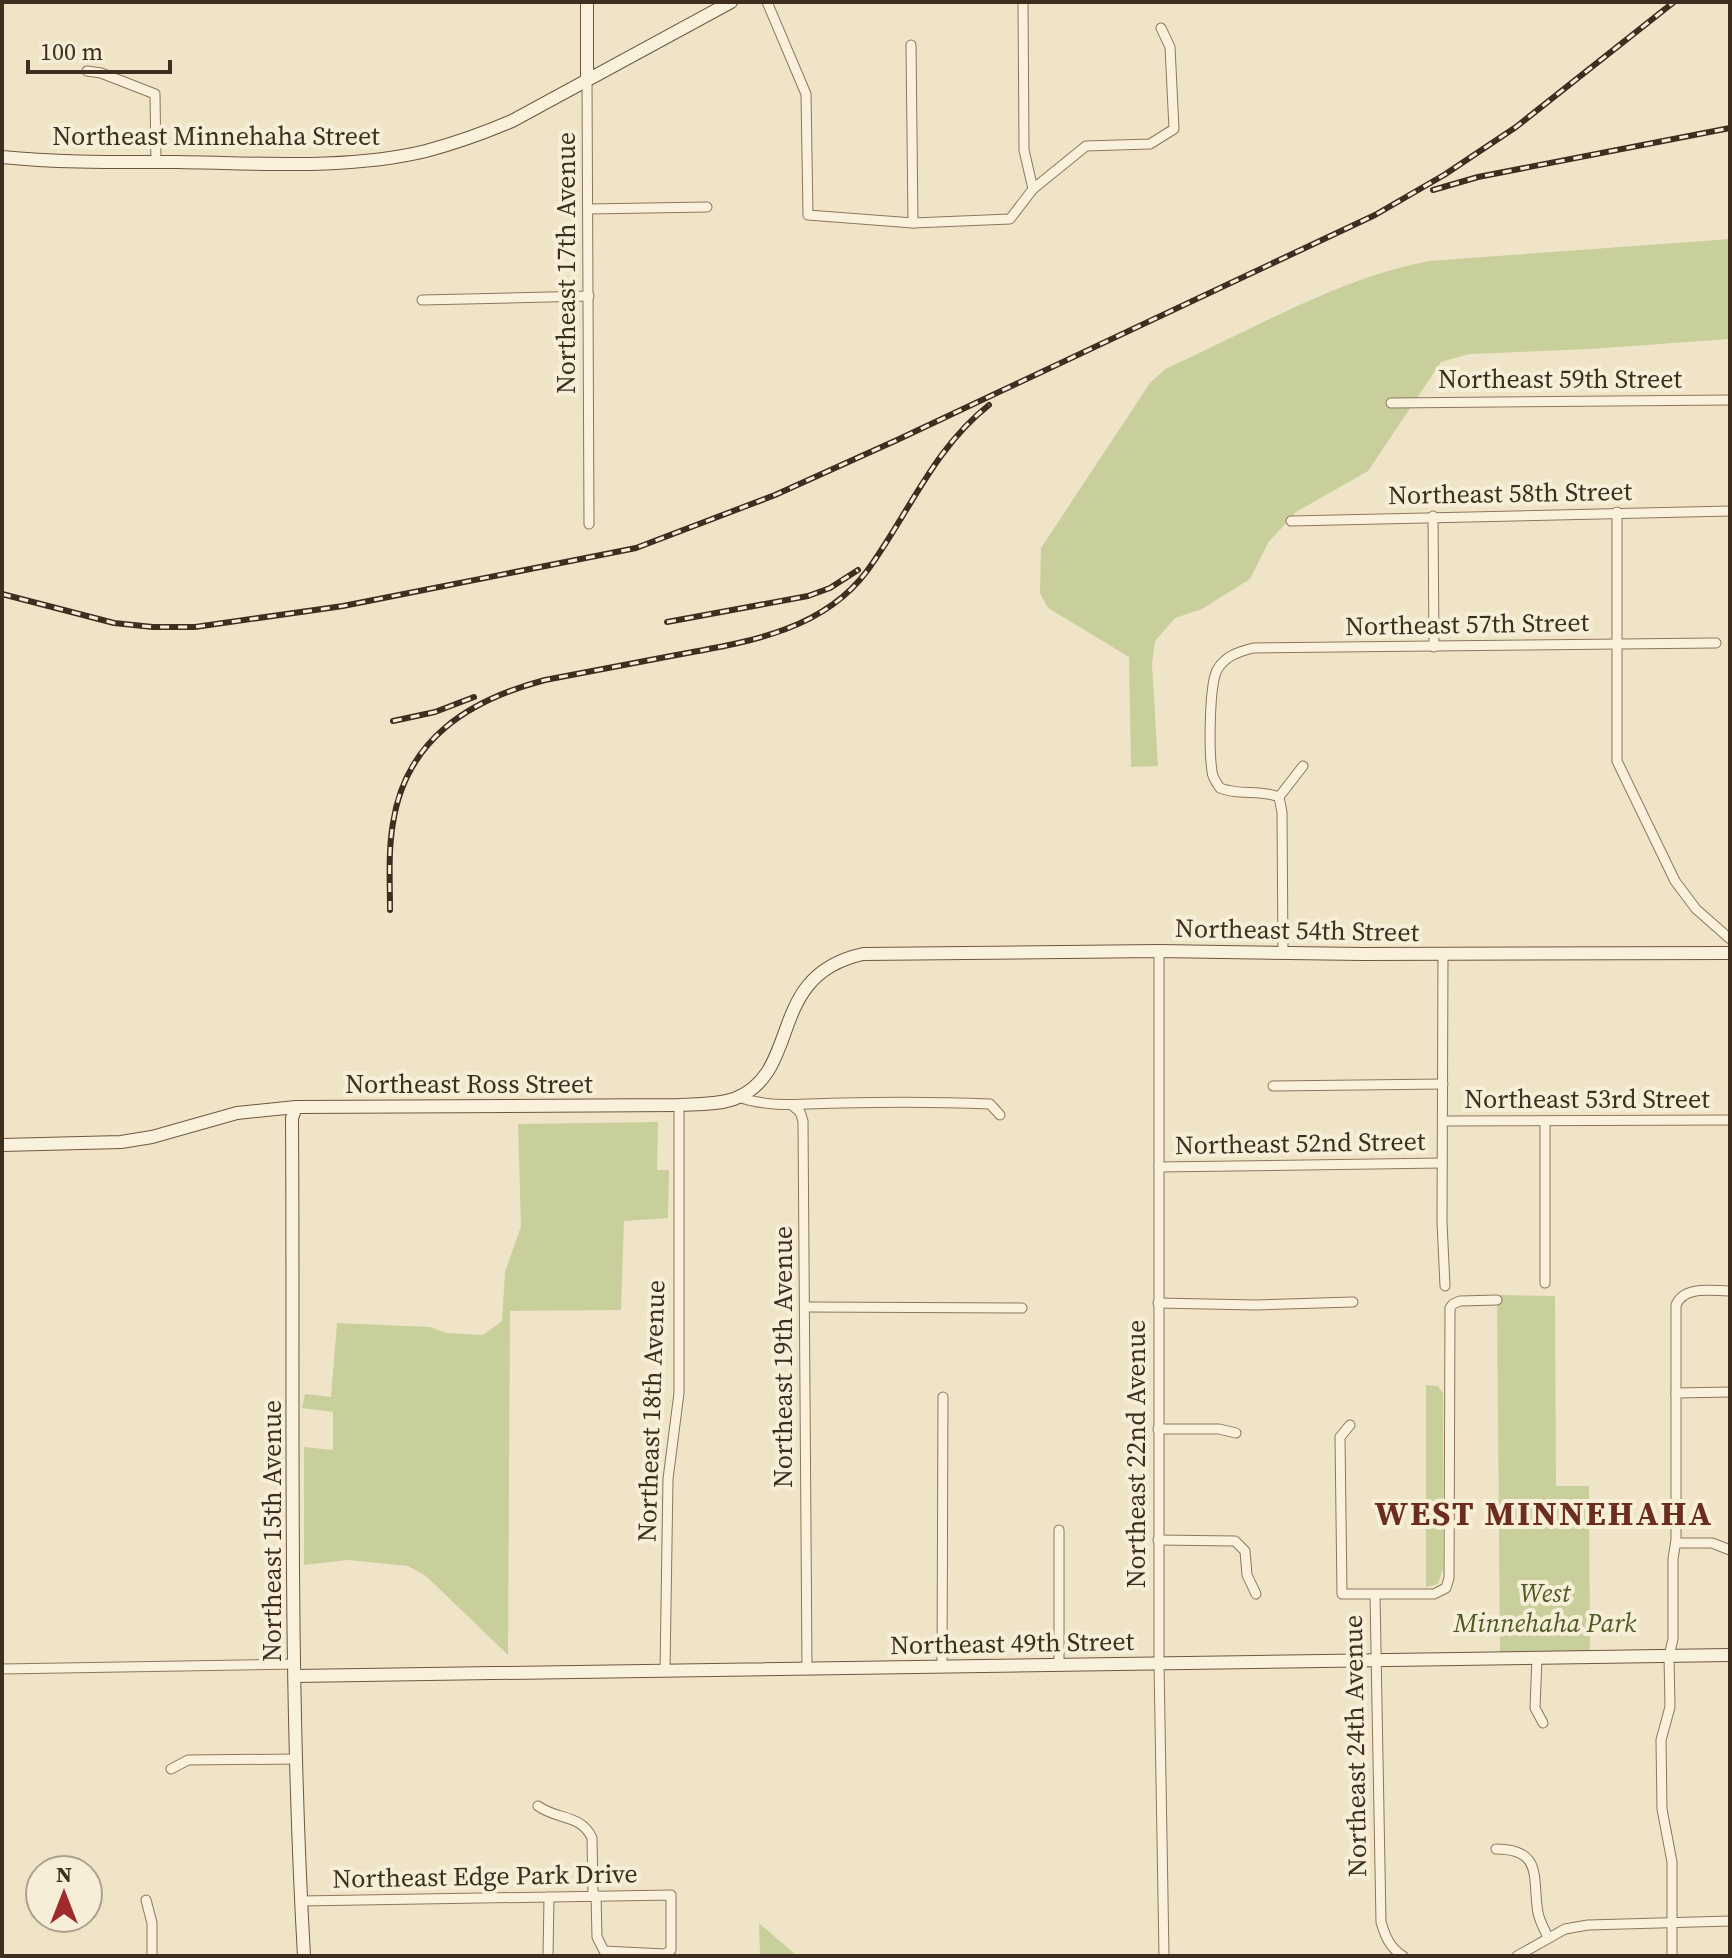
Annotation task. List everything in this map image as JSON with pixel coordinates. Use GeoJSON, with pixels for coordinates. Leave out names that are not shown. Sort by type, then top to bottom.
{"type":"FeatureCollection","features":[{"type":"Feature","properties":{"kind":"street","name":"Northeast 17th Avenue"},"geometry":{"type":"LineString","coordinates":[[587,2],[589,524]]}},
{"type":"Feature","properties":{"kind":"street","name":"Northeast Minnehaha Street"},"geometry":{"type":"LineString","coordinates":[[2,157],[156,162],[304,162],[412,154],[484,133],[731,2]]}},
{"type":"Feature","properties":{"kind":"street"},"geometry":{"type":"LineString","coordinates":[[767,2],[806,94],[808,215],[913,223],[1010,219],[1033,189],[1086,146],[1150,144],[1174,129],[1170,47],[1161,28]]}},
{"type":"Feature","properties":{"kind":"street"},"geometry":{"type":"LineString","coordinates":[[1023,2],[1024,150],[1033,189]]}},
{"type":"Feature","properties":{"kind":"street"},"geometry":{"type":"LineString","coordinates":[[911,45],[913,223]]}},
{"type":"Feature","properties":{"kind":"street"},"geometry":{"type":"LineString","coordinates":[[87,71],[101,73],[155,94],[156,162]]}},
{"type":"Feature","properties":{"kind":"street"},"geometry":{"type":"LineString","coordinates":[[589,209],[707,207]]}},
{"type":"Feature","properties":{"kind":"street"},"geometry":{"type":"LineString","coordinates":[[422,300],[589,296]]}},
{"type":"Feature","properties":{"kind":"street","name":"Northeast 59th Street"},"geometry":{"type":"LineString","coordinates":[[1391,403],[1730,400]]}},
{"type":"Feature","properties":{"kind":"street","name":"Northeast 58th Street"},"geometry":{"type":"LineString","coordinates":[[1291,521],[1730,511]]}},
{"type":"Feature","properties":{"kind":"street"},"geometry":{"type":"LineString","coordinates":[[1617,512],[1617,761],[1675,881],[1696,909],[1730,939]]}},
{"type":"Feature","properties":{"kind":"street"},"geometry":{"type":"LineString","coordinates":[[1433,516],[1434,647]]}},
{"type":"Feature","properties":{"kind":"street","name":"Northeast 57th Street"},"geometry":{"type":"LineString","coordinates":[[1279,797],[1269,793],[1233,793],[1220,788],[1214,778],[1212,690],[1215,673],[1236,652],[1253,648],[1716,643]]}},
{"type":"Feature","properties":{"kind":"street"},"geometry":{"type":"LineString","coordinates":[[1283,953],[1282,812],[1279,797],[1303,766]]}},
{"type":"Feature","properties":{"kind":"street","name":"Northeast 54th Street"},"geometry":{"type":"LineString","coordinates":[[738,1097],[768,1071],[782,1042],[791,1011],[805,987],[819,973],[837,962],[863,954],[1159,951],[1730,953]]}},
{"type":"Feature","properties":{"kind":"street","name":"Northeast 22nd Avenue"},"geometry":{"type":"LineString","coordinates":[[1159,951],[1158,1540],[1164,1956]]}},
{"type":"Feature","properties":{"kind":"street"},"geometry":{"type":"LineString","coordinates":[[1443,954],[1445,1286]]}},
{"type":"Feature","properties":{"kind":"street","name":"Northeast 53rd Street"},"geometry":{"type":"LineString","coordinates":[[1273,1086],[1443,1084]]}},
{"type":"Feature","properties":{"kind":"street"},"geometry":{"type":"LineString","coordinates":[[738,1097],[754,1103],[792,1105],[990,1104],[1000,1115]]}},
{"type":"Feature","properties":{"kind":"street","name":"Northeast Ross Street"},"geometry":{"type":"LineString","coordinates":[[2,1145],[121,1142],[152,1137],[237,1113],[296,1107],[679,1105],[708,1104],[738,1097]]}},
{"type":"Feature","properties":{"kind":"street","name":"Northeast 18th Avenue"},"geometry":{"type":"LineString","coordinates":[[665,1671],[668,1479],[679,1393],[679,1105]]}},
{"type":"Feature","properties":{"kind":"street","name":"Northeast 19th Avenue"},"geometry":{"type":"LineString","coordinates":[[792,1105],[800,1112],[803,1121],[807,1668]]}},
{"type":"Feature","properties":{"kind":"street","name":"Northeast 15th Avenue"},"geometry":{"type":"LineString","coordinates":[[296,1107],[292,1118],[295,1670],[304,1956]]}},
{"type":"Feature","properties":{"kind":"street","name":"Northeast 53rd Street"},"geometry":{"type":"LineString","coordinates":[[1443,1121],[1730,1120]]}},
{"type":"Feature","properties":{"kind":"street"},"geometry":{"type":"LineString","coordinates":[[1545,1122],[1545,1283]]}},
{"type":"Feature","properties":{"kind":"street","name":"Northeast 52nd Street"},"geometry":{"type":"LineString","coordinates":[[1159,1167],[1442,1163]]}},
{"type":"Feature","properties":{"kind":"street"},"geometry":{"type":"LineString","coordinates":[[1672,1956],[1672,1862],[1662,1795],[1661,1740],[1670,1707],[1669,1656],[1673,1639],[1676,1305],[1682,1295],[1693,1292],[1730,1291]]}},
{"type":"Feature","properties":{"kind":"street","name":"Northeast 24th Avenue"},"geometry":{"type":"LineString","coordinates":[[1403,1956],[1395,1951],[1384,1935],[1381,1922],[1375,1595],[1434,1594],[1446,1588],[1449,1578],[1450,1308],[1460,1301],[1497,1300]]}},
{"type":"Feature","properties":{"kind":"street"},"geometry":{"type":"LineString","coordinates":[[1158,1303],[1256,1305],[1353,1302]]}},
{"type":"Feature","properties":{"kind":"street"},"geometry":{"type":"LineString","coordinates":[[805,1307],[1022,1308]]}},
{"type":"Feature","properties":{"kind":"street"},"geometry":{"type":"LineString","coordinates":[[1676,1393],[1730,1392]]}},
{"type":"Feature","properties":{"kind":"street"},"geometry":{"type":"LineString","coordinates":[[942,1666],[943,1397]]}},
{"type":"Feature","properties":{"kind":"street"},"geometry":{"type":"LineString","coordinates":[[1350,1425],[1340,1437],[1342,1594],[1375,1595]]}},
{"type":"Feature","properties":{"kind":"street"},"geometry":{"type":"LineString","coordinates":[[1158,1429],[1219,1429],[1236,1433]]}},
{"type":"Feature","properties":{"kind":"street"},"geometry":{"type":"LineString","coordinates":[[1059,1530],[1059,1664]]}},
{"type":"Feature","properties":{"kind":"street"},"geometry":{"type":"LineString","coordinates":[[1158,1540],[1235,1541],[1245,1551],[1247,1575],[1256,1594]]}},
{"type":"Feature","properties":{"kind":"street"},"geometry":{"type":"LineString","coordinates":[[1676,1543],[1712,1543],[1730,1550]]}},
{"type":"Feature","properties":{"kind":"street","name":"Northeast 49th Street"},"geometry":{"type":"LineString","coordinates":[[2,1669],[665,1671],[1730,1655]]}},
{"type":"Feature","properties":{"kind":"street"},"geometry":{"type":"LineString","coordinates":[[1537,1657],[1535,1708],[1543,1723]]}},
{"type":"Feature","properties":{"kind":"street"},"geometry":{"type":"LineString","coordinates":[[171,1769],[188,1760],[296,1759]]}},
{"type":"Feature","properties":{"kind":"street"},"geometry":{"type":"LineString","coordinates":[[538,1806],[550,1814],[578,1820],[589,1833],[592,1838],[595,1895]]}},
{"type":"Feature","properties":{"kind":"street"},"geometry":{"type":"LineString","coordinates":[[1496,1849],[1512,1849],[1532,1864],[1538,1914],[1548,1937]]}},
{"type":"Feature","properties":{"kind":"street","name":"Northeast Edge Park Drive"},"geometry":{"type":"LineString","coordinates":[[301,1901],[595,1895],[671,1895],[671,1950],[665,1954],[604,1951],[597,1937],[595,1895]]}},
{"type":"Feature","properties":{"kind":"street"},"geometry":{"type":"LineString","coordinates":[[548,1956],[549,1897]]}},
{"type":"Feature","properties":{"kind":"street"},"geometry":{"type":"LineString","coordinates":[[146,1900],[152,1923],[152,1956]]}},
{"type":"Feature","properties":{"kind":"street"},"geometry":{"type":"LineString","coordinates":[[1517,1956],[1565,1929],[1588,1925],[1730,1921]]}},
{"type":"Feature","properties":{"kind":"green space"},"geometry":{"type":"Polygon","coordinates":[[[1730,239],[1730,339],[1469,354],[1441,362],[1368,471],[1296,512],[1268,543],[1250,579],[1202,609],[1175,618],[1155,641],[1152,664],[1158,766],[1131,767],[1129,657],[1048,608],[1040,593],[1041,548],[1150,383],[1165,369],[1327,293],[1394,269],[1429,261],[1730,239]]]}},
{"type":"Feature","properties":{"kind":"green space"},"geometry":{"type":"Polygon","coordinates":[[[658,1122],[657,1170],[669,1170],[668,1218],[624,1221],[621,1310],[510,1311],[508,1655],[426,1576],[408,1566],[348,1560],[304,1565],[304,1447],[333,1450],[333,1412],[302,1408],[305,1394],[331,1397],[337,1323],[430,1327],[447,1333],[483,1335],[502,1321],[505,1272],[521,1226],[518,1124],[658,1122]]]}},
{"type":"Feature","properties":{"kind":"green space","name":"West Minnehaha Park"},"geometry":{"type":"Polygon","coordinates":[[[1497,1295],[1555,1296],[1556,1486],[1589,1486],[1590,1653],[1500,1654],[1497,1295]]]}},
{"type":"Feature","properties":{"kind":"green space"},"geometry":{"type":"Polygon","coordinates":[[[1426,1385],[1438,1386],[1443,1393],[1443,1569],[1438,1584],[1426,1587],[1426,1385]]]}},
{"type":"Feature","properties":{"kind":"green space"},"geometry":{"type":"Polygon","coordinates":[[[759,1923],[797,1956],[760,1956],[759,1923]]]}},
{"type":"Feature","properties":{"kind":"railway"},"geometry":{"type":"LineString","coordinates":[[2,594],[114,623],[195,627],[343,606],[636,548],[775,495],[1375,215],[1444,175],[1516,127],[1674,2]]}},
{"type":"Feature","properties":{"kind":"railway"},"geometry":{"type":"LineString","coordinates":[[1433,190],[1478,177],[1730,128]]}},
{"type":"Feature","properties":{"kind":"railway"},"geometry":{"type":"LineString","coordinates":[[390,910],[390,845],[400,794],[412,768],[427,746],[445,728],[467,712],[517,688],[752,640],[803,622],[827,609],[867,571],[937,462],[969,422],[989,405]]}},
{"type":"Feature","properties":{"kind":"railway"},"geometry":{"type":"LineString","coordinates":[[667,622],[808,596],[830,588],[858,570]]}},
{"type":"Feature","properties":{"kind":"railway"},"geometry":{"type":"LineString","coordinates":[[393,721],[435,712],[474,697]]}},
{"type":"Feature","properties":{"kind":"district","name":"WEST MINNEHAHA"},"geometry":{"type":"Point","coordinates":[1544,1513]}}]}
